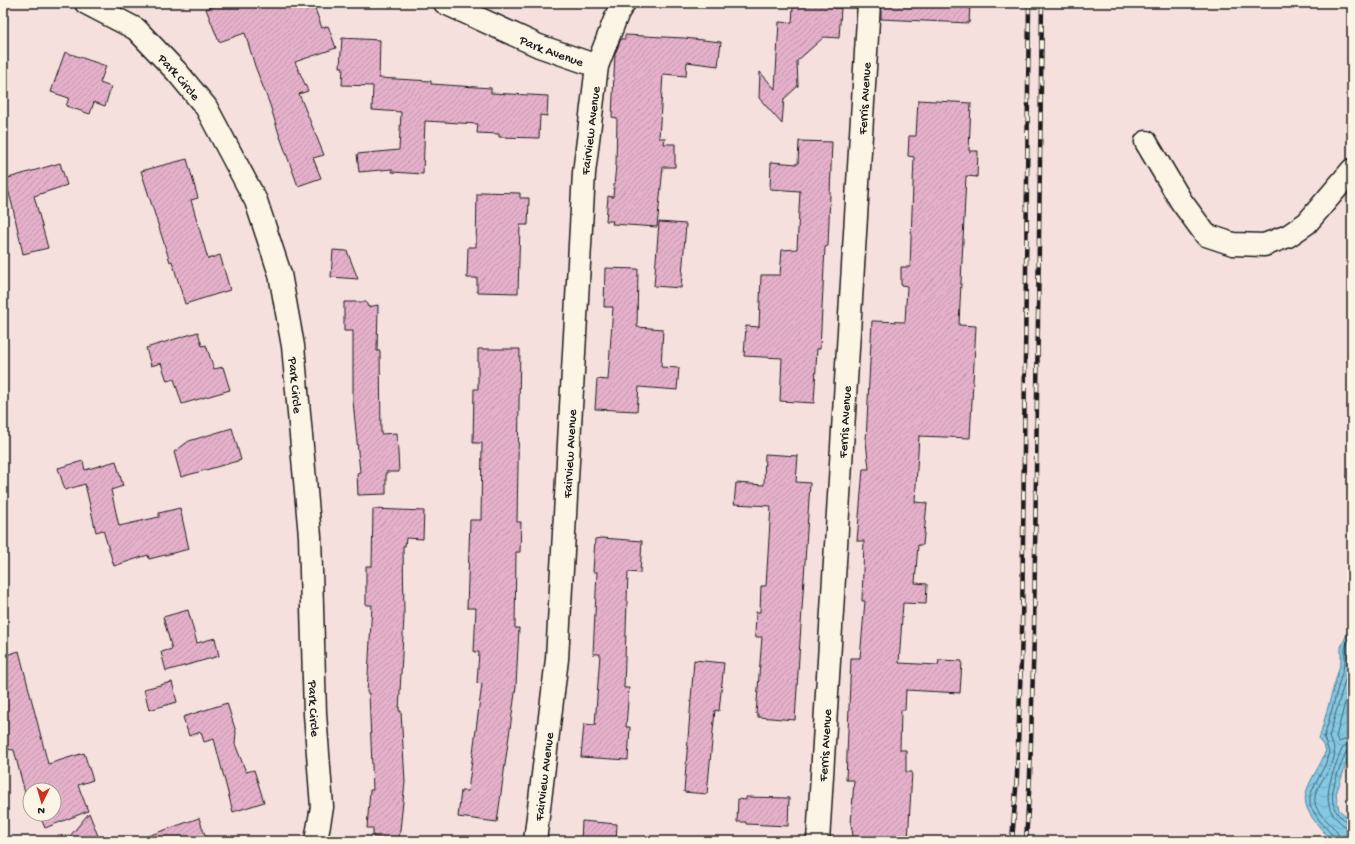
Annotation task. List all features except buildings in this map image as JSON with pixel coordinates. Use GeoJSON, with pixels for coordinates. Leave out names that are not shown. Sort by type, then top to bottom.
{"type":"FeatureCollection","features":[{"type":"Feature","properties":{"kind":"street","name":"Park Circle"},"geometry":{"type":"LineString","coordinates":[[86,3],[136,29],[177,72],[206,106],[256,201],[280,274],[293,346],[310,536],[315,714],[322,807],[316,841]]}},
{"type":"Feature","properties":{"kind":"street","name":"Park Avenue"},"geometry":{"type":"LineString","coordinates":[[445,3],[539,46],[597,66],[618,12],[624,3]]}},
{"type":"Feature","properties":{"kind":"street","name":"Ferris Avenue"},"geometry":{"type":"LineString","coordinates":[[818,841],[870,3]]}},
{"type":"Feature","properties":{"kind":"street","name":"Fairview Avenue"},"geometry":{"type":"LineString","coordinates":[[535,841],[557,659],[584,173],[597,66]]}},
{"type":"Feature","properties":{"kind":"street"},"geometry":{"type":"LineString","coordinates":[[1146,142],[1181,201],[1206,235],[1233,244],[1264,245],[1288,236],[1307,222],[1352,170]]}},
{"type":"Feature","properties":{"kind":"water"},"geometry":{"type":"Polygon","coordinates":[[[1352,623],[1352,747],[1336,794],[1339,810],[1352,821],[1352,841],[1332,841],[1309,813],[1305,800],[1308,788],[1326,750],[1319,739],[1341,661],[1341,647],[1352,623]]]}},
{"type":"Feature","properties":{"kind":"railway"},"geometry":{"type":"LineString","coordinates":[[1012,841],[1017,776],[1022,631],[1029,3]]}},
{"type":"Feature","properties":{"kind":"railway"},"geometry":{"type":"LineString","coordinates":[[1026,841],[1030,776],[1034,632],[1042,3]]}}]}
